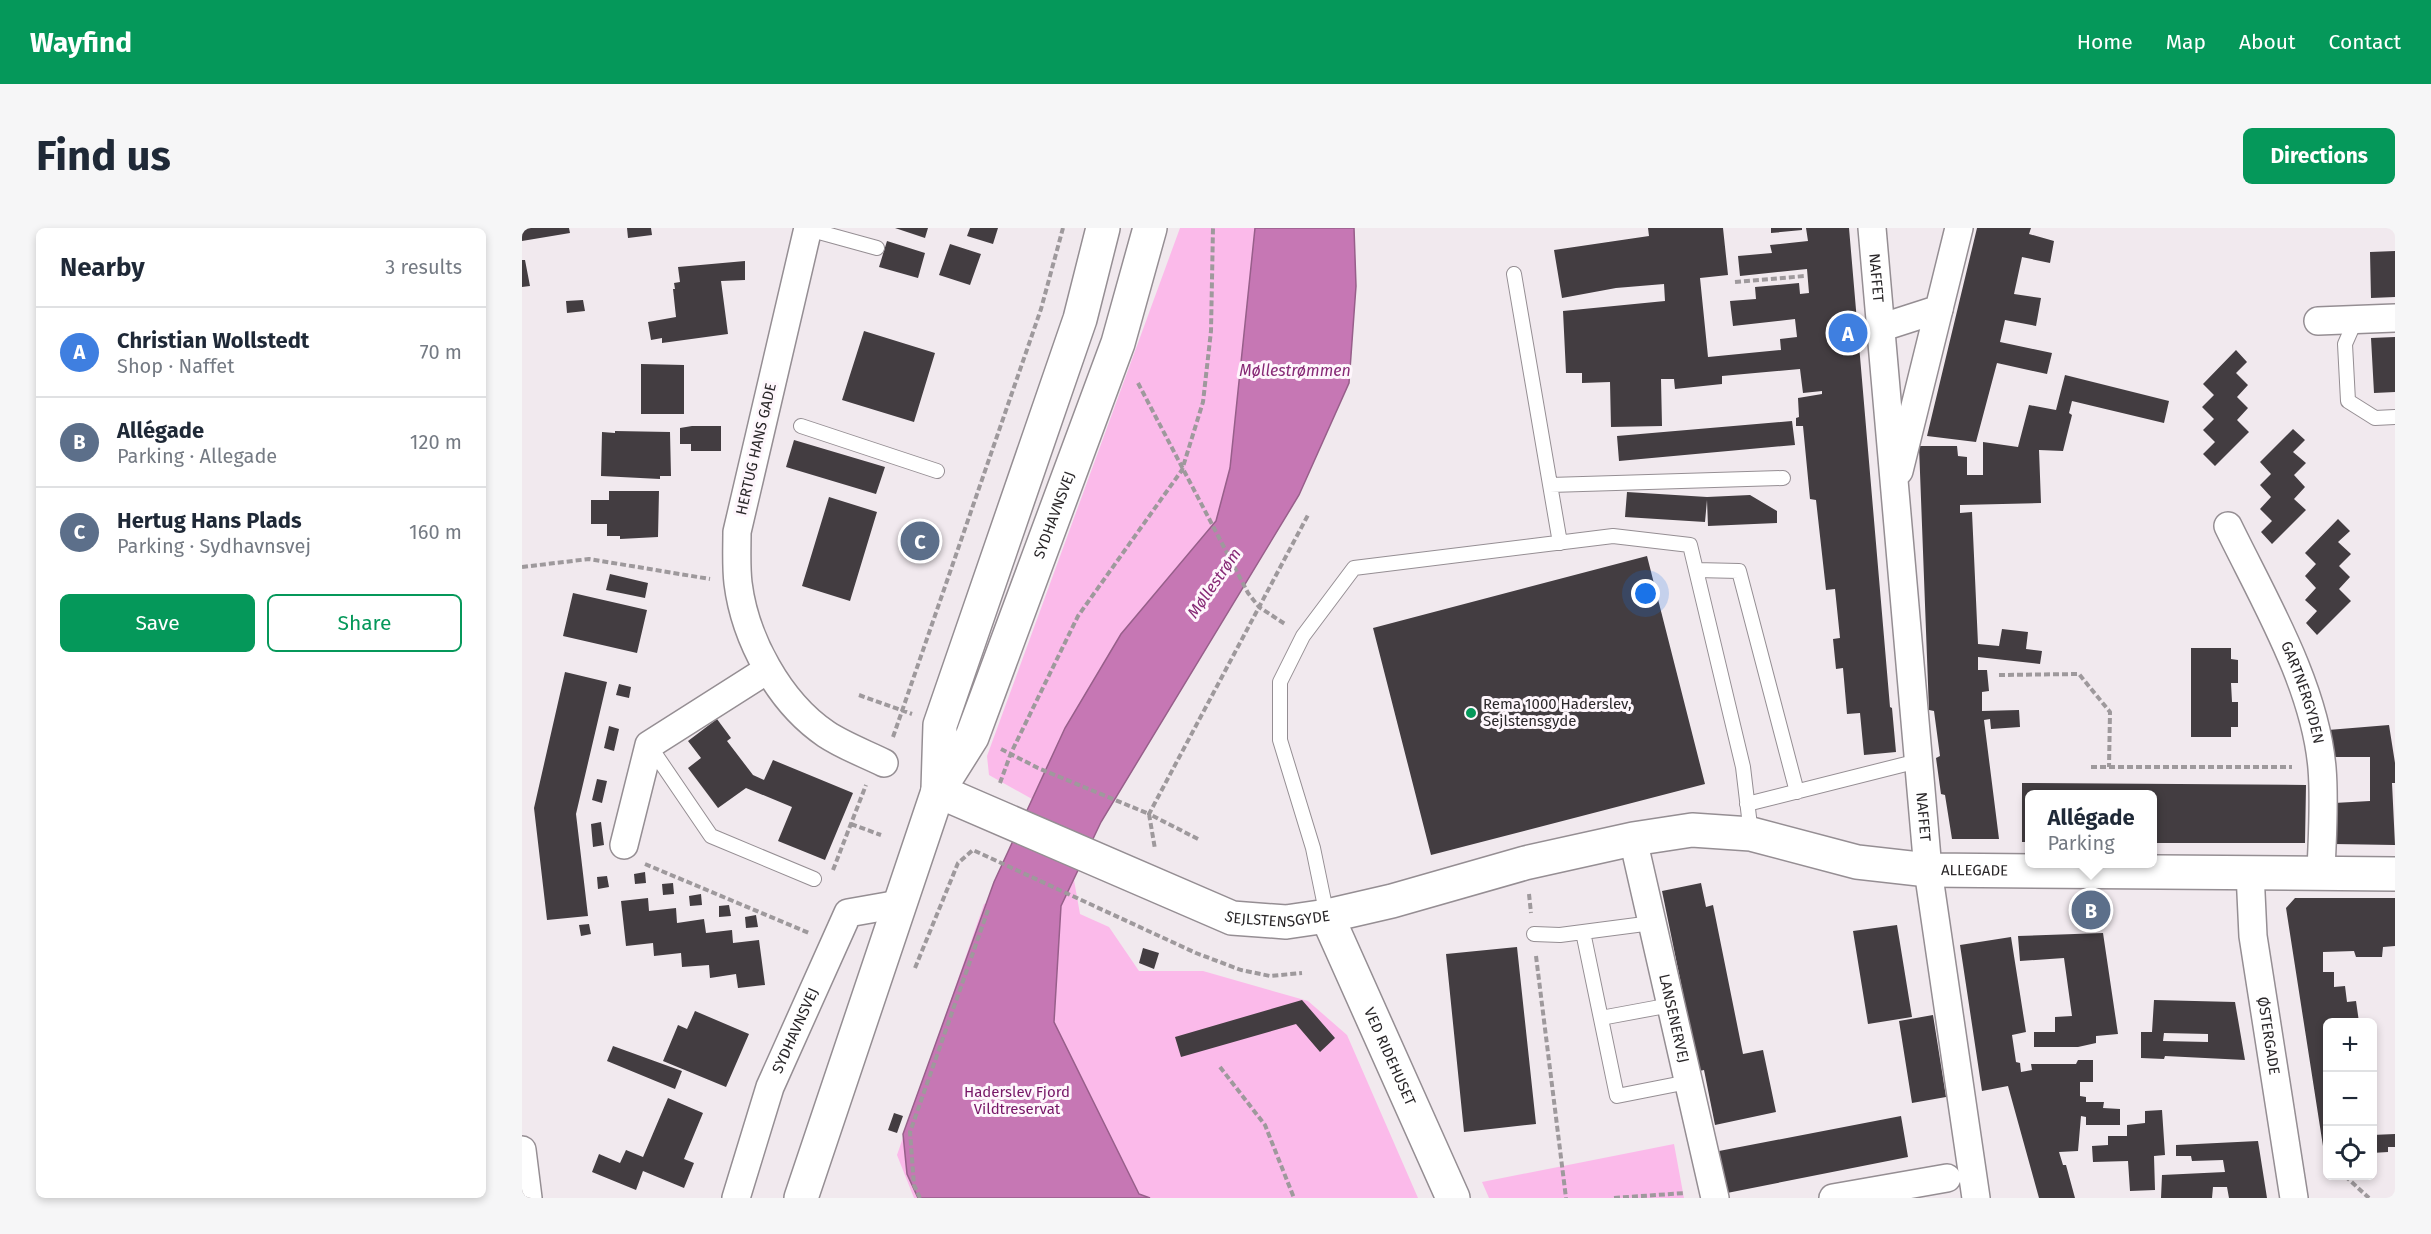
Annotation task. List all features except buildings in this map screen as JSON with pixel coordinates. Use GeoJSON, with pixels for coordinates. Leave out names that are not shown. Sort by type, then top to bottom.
{"type":"FeatureCollection","features":[{"type":"Feature","properties":{"kind":"street","name":"SYDHAVNSVEJ"},"geometry":{"type":"LineString","coordinates":[[938,791],[940,725],[1080,319],[1103,228]]}},
{"type":"Feature","properties":{"kind":"street","name":"SYDHAVNSVEJ"},"geometry":{"type":"LineString","coordinates":[[801,1198],[938,791],[972,737],[1118,343],[1150,228]]}},
{"type":"Feature","properties":{"kind":"street","name":"NAFFET"},"geometry":{"type":"LineString","coordinates":[[1872,228],[1918,761],[1959,1187]]}},
{"type":"Feature","properties":{"kind":"street","name":"NAFFET"},"geometry":{"type":"LineString","coordinates":[[1894,493],[1959,228]]}},
{"type":"Feature","properties":{"kind":"street","name":"HERTUG HANS GADE"},"geometry":{"type":"LineString","coordinates":[[808,229],[737,532],[738,583],[749,627],[767,670],[796,706],[826,734],[880,761]]}},
{"type":"Feature","properties":{"kind":"street"},"geometry":{"type":"LineString","coordinates":[[1880,328],[1939,309]]}},
{"type":"Feature","properties":{"kind":"street"},"geometry":{"type":"LineString","coordinates":[[2318,321],[2395,318]]}},
{"type":"Feature","properties":{"kind":"street","name":"GARTNERGYDEN"},"geometry":{"type":"LineString","coordinates":[[2228,526],[2294,660],[2310,711],[2322,767],[2321,873]]}},
{"type":"Feature","properties":{"kind":"street"},"geometry":{"type":"LineString","coordinates":[[624,845],[649,745],[767,670]]}},
{"type":"Feature","properties":{"kind":"street","name":"SEJLSTENSGYDE"},"geometry":{"type":"LineString","coordinates":[[938,791],[993,799],[1148,882],[1232,918],[1286,922],[1327,916],[1392,901],[1525,863],[1633,839]]}},
{"type":"Feature","properties":{"kind":"street","name":"ALLEGADE"},"geometry":{"type":"LineString","coordinates":[[1633,839],[1749,819],[1857,861],[1928,870],[2395,874]]}},
{"type":"Feature","properties":{"kind":"street","name":"LANSENERVEJ"},"geometry":{"type":"LineString","coordinates":[[1633,839],[1714,1194]]}},
{"type":"Feature","properties":{"kind":"street","name":"ØSTERGADE"},"geometry":{"type":"LineString","coordinates":[[2250,872],[2253,936],[2294,1198]]}},
{"type":"Feature","properties":{"kind":"street","name":"SYDHAVNSVEJ"},"geometry":{"type":"LineString","coordinates":[[736,1198],[770,1087],[848,913],[899,904]]}},
{"type":"Feature","properties":{"kind":"street","name":"VED RIDEHUSET"},"geometry":{"type":"LineString","coordinates":[[1327,916],[1453,1198]]}},
{"type":"Feature","properties":{"kind":"street"},"geometry":{"type":"LineString","coordinates":[[522,1150],[528,1198]]}},
{"type":"Feature","properties":{"kind":"street"},"geometry":{"type":"LineString","coordinates":[[1833,1198],[1959,1187]]}},
{"type":"Feature","properties":{"kind":"lane"},"geometry":{"type":"LineString","coordinates":[[808,229],[877,248]]}},
{"type":"Feature","properties":{"kind":"lane"},"geometry":{"type":"LineString","coordinates":[[1514,274],[1560,543]]}},
{"type":"Feature","properties":{"kind":"lane"},"geometry":{"type":"LineString","coordinates":[[2356,319],[2345,344],[2348,400],[2375,417],[2395,417]]}},
{"type":"Feature","properties":{"kind":"lane"},"geometry":{"type":"LineString","coordinates":[[801,426],[937,471]]}},
{"type":"Feature","properties":{"kind":"lane"},"geometry":{"type":"LineString","coordinates":[[1550,484],[1783,478]]}},
{"type":"Feature","properties":{"kind":"lane"},"geometry":{"type":"LineString","coordinates":[[1327,916],[1313,848],[1281,740],[1281,682],[1304,636],[1354,568],[1613,536],[1690,545],[1743,767],[1749,819],[1797,792],[1918,761]]}},
{"type":"Feature","properties":{"kind":"lane"},"geometry":{"type":"LineString","coordinates":[[1696,570],[1739,571],[1797,792]]}},
{"type":"Feature","properties":{"kind":"lane"},"geometry":{"type":"LineString","coordinates":[[649,745],[711,836],[814,879]]}},
{"type":"Feature","properties":{"kind":"lane"},"geometry":{"type":"LineString","coordinates":[[1534,934],[1560,935],[1653,923]]}},
{"type":"Feature","properties":{"kind":"lane"},"geometry":{"type":"LineString","coordinates":[[1583,932],[1617,1096],[1688,1082]]}},
{"type":"Feature","properties":{"kind":"lane"},"geometry":{"type":"LineString","coordinates":[[1601,1018],[1671,1005]]}},
{"type":"Feature","properties":{"kind":"path"},"geometry":{"type":"LineString","coordinates":[[814,879],[833,871],[850,824],[901,710],[1041,309],[1063,228]]}},
{"type":"Feature","properties":{"kind":"path"},"geometry":{"type":"LineString","coordinates":[[993,799],[1011,753],[1078,616],[1182,470],[1203,402],[1211,331],[1213,228]]}},
{"type":"Feature","properties":{"kind":"path"},"geometry":{"type":"LineString","coordinates":[[1736,282],[1805,276]]}},
{"type":"Feature","properties":{"kind":"path"},"geometry":{"type":"LineString","coordinates":[[1118,343],[1204,513],[1248,593],[1260,608]]}},
{"type":"Feature","properties":{"kind":"path"},"geometry":{"type":"LineString","coordinates":[[1148,882],[1155,849],[1149,814],[1308,515]]}},
{"type":"Feature","properties":{"kind":"path"},"geometry":{"type":"LineString","coordinates":[[522,567],[589,559],[738,583]]}},
{"type":"Feature","properties":{"kind":"path"},"geometry":{"type":"LineString","coordinates":[[1999,675],[2079,674],[2110,712],[2109,767]]}},
{"type":"Feature","properties":{"kind":"path"},"geometry":{"type":"LineString","coordinates":[[859,694],[901,710]]}},
{"type":"Feature","properties":{"kind":"path"},"geometry":{"type":"LineString","coordinates":[[1011,753],[1038,768],[1149,814],[1198,839]]}},
{"type":"Feature","properties":{"kind":"path"},"geometry":{"type":"LineString","coordinates":[[2091,767],[2322,767]]}},
{"type":"Feature","properties":{"kind":"path"},"geometry":{"type":"LineString","coordinates":[[850,824],[881,835]]}},
{"type":"Feature","properties":{"kind":"path"},"geometry":{"type":"LineString","coordinates":[[624,845],[648,868],[835,943]]}},
{"type":"Feature","properties":{"kind":"path"},"geometry":{"type":"LineString","coordinates":[[990,858],[1240,970],[1270,976],[1302,973]]}},
{"type":"Feature","properties":{"kind":"path"},"geometry":{"type":"LineString","coordinates":[[1525,863],[1566,1198]]}},
{"type":"Feature","properties":{"kind":"path"},"geometry":{"type":"LineString","coordinates":[[920,1198],[914,1185],[910,1132],[988,910]]}},
{"type":"Feature","properties":{"kind":"path"},"geometry":{"type":"LineString","coordinates":[[1220,1067],[1265,1125],[1294,1198]]}},
{"type":"Feature","properties":{"kind":"path"},"geometry":{"type":"LineString","coordinates":[[2349,1180],[2369,1198]]}},
{"type":"Feature","properties":{"kind":"path"},"geometry":{"type":"LineString","coordinates":[[1614,1198],[1714,1194]]}},
{"type":"Feature","properties":{"kind":"green space"},"geometry":{"type":"Polygon","coordinates":[[[1180,228],[1255,228],[1230,469],[1216,521],[1121,634],[1065,728],[1032,799],[989,775],[987,756],[1180,228]]]}},
{"type":"Feature","properties":{"kind":"green space","name":"Haderslev Fjord Vildtreservat"},"geometry":{"type":"Polygon","coordinates":[[[1074,880],[1080,914],[1109,927],[1139,971],[1203,971],[1308,1001],[1347,1035],[1418,1198],[914,1198],[897,1155],[984,904],[1074,880]]]}},
{"type":"Feature","properties":{"kind":"green space"},"geometry":{"type":"Polygon","coordinates":[[[1674,1144],[1684,1198],[1489,1198],[1482,1182],[1674,1144]]]}},
{"type":"Feature","properties":{"kind":"water"},"geometry":{"type":"Polygon","coordinates":[[[1255,228],[1354,228],[1356,286],[1349,383],[1299,495],[1101,822],[1061,906],[1054,1022],[1139,1194],[1150,1198],[918,1198],[907,1174],[903,1134],[994,882],[1065,728],[1121,634],[1216,521],[1230,468],[1255,228]]]}},
{"type":"Feature","properties":{"kind":"place","name":"Christian Wollstedt"},"geometry":{"type":"Point","coordinates":[1848,333]}},
{"type":"Feature","properties":{"kind":"place","name":"Hertug Hans Plads"},"geometry":{"type":"Point","coordinates":[920,541]}},
{"type":"Feature","properties":{"kind":"place","name":"Rema 1000 Haderslev, Sejlstensgyde"},"geometry":{"type":"Point","coordinates":[1471,713]}},
{"type":"Feature","properties":{"kind":"place","name":"Allégade"},"geometry":{"type":"Point","coordinates":[2091,910]}},
{"type":"Feature","properties":{"kind":"water label","name":"Møllestrømmen"},"geometry":{"type":"Point","coordinates":[1295,370]}},
{"type":"Feature","properties":{"kind":"water label","name":"Møllestrøm"},"geometry":{"type":"Point","coordinates":[1214,583]}}]}
